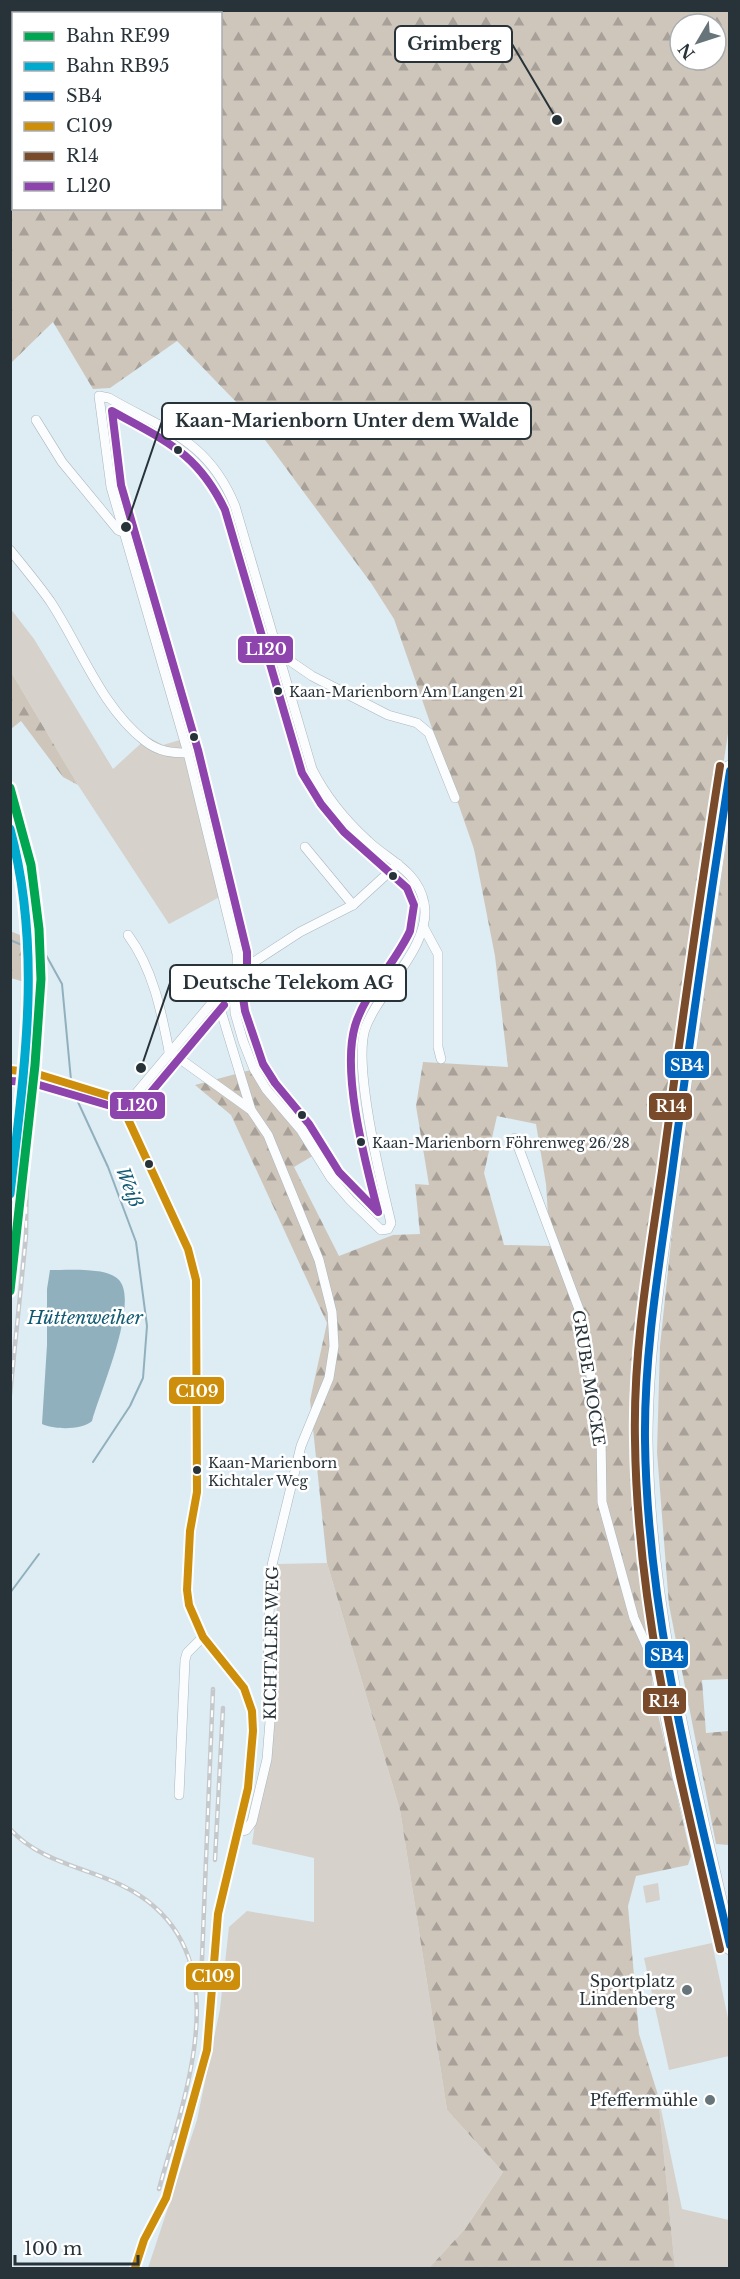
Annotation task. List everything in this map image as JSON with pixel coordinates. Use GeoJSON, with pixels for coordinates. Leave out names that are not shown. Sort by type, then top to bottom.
{"type":"FeatureCollection","features":[{"type":"Feature","properties":{"kind":"main road"},"geometry":{"type":"LineString","coordinates":[[729,768],[707,912],[651,1329],[645,1440],[658,1594],[679,1720],[729,1947]]}},
{"type":"Feature","properties":{"kind":"street"},"geometry":{"type":"LineString","coordinates":[[237,973],[237,954],[188,753],[111,487],[99,396],[109,398],[192,444],[217,471],[235,507],[305,748],[320,784],[366,839],[411,874],[424,903],[424,928],[438,954],[438,1047],[441,1059]]}},
{"type":"Feature","properties":{"kind":"street"},"geometry":{"type":"LineString","coordinates":[[36,420],[62,462],[118,530],[123,532]]}},
{"type":"Feature","properties":{"kind":"street"},"geometry":{"type":"LineString","coordinates":[[10,550],[50,602],[107,696],[129,725],[146,742],[168,753],[188,753]]}},
{"type":"Feature","properties":{"kind":"street"},"geometry":{"type":"LineString","coordinates":[[277,652],[312,676],[388,715],[417,723],[429,733],[455,798]]}},
{"type":"Feature","properties":{"kind":"street"},"geometry":{"type":"LineString","coordinates":[[305,847],[353,905]]}},
{"type":"Feature","properties":{"kind":"street"},"geometry":{"type":"LineString","coordinates":[[15,1071],[80,1085],[125,1101],[134,1096],[169,1051],[216,1001],[237,973],[300,932],[353,905],[398,864]]}},
{"type":"Feature","properties":{"kind":"street"},"geometry":{"type":"LineString","coordinates":[[229,985],[234,992],[235,1013],[243,1041],[254,1069],[266,1089],[301,1130],[331,1178],[350,1200],[381,1230],[388,1229],[391,1223],[368,1111],[362,1041],[373,1013],[424,928]]}},
{"type":"Feature","properties":{"kind":"street"},"geometry":{"type":"LineString","coordinates":[[128,935],[141,952],[150,974],[169,1051]]}},
{"type":"Feature","properties":{"kind":"street","name":"KICHTALER WEG"},"geometry":{"type":"LineString","coordinates":[[216,1001],[251,1110],[276,1150],[318,1260],[332,1312],[334,1346],[329,1378],[296,1464],[272,1565],[268,1631],[270,1721],[267,1759],[252,1822],[246,1830],[237,1832]]}},
{"type":"Feature","properties":{"kind":"street","name":"KICHTALER WEG"},"geometry":{"type":"LineString","coordinates":[[169,1051],[251,1110]]}},
{"type":"Feature","properties":{"kind":"street","name":"KICHTALER WEG"},"geometry":{"type":"LineString","coordinates":[[125,1101],[127,1117],[188,1249],[195,1272],[197,1492],[190,1531],[187,1590],[189,1605],[203,1637],[238,1679],[252,1711],[253,1731],[248,1788],[214,1935],[207,2050],[165,2198],[144,2240],[135,2268]]}},
{"type":"Feature","properties":{"kind":"street","name":"GRUBE MOCKE"},"geometry":{"type":"LineString","coordinates":[[515,1138],[580,1312],[601,1435],[602,1502],[634,1618],[654,1662],[677,1777],[699,1857],[709,1855]]}},
{"type":"Feature","properties":{"kind":"street"},"geometry":{"type":"LineString","coordinates":[[179,1794],[185,1660],[187,1653],[203,1637]]}},
{"type":"Feature","properties":{"kind":"shaded area"},"geometry":{"type":"Polygon","coordinates":[[[10,608],[34,639],[113,769],[148,737],[163,745],[190,737],[229,892],[169,924],[78,785],[11,672],[10,608]]]}},
{"type":"Feature","properties":{"kind":"shaded area"},"geometry":{"type":"Polygon","coordinates":[[[327,1563],[400,1810],[447,2110],[503,2172],[465,2229],[429,2268],[148,2268],[197,2120],[220,2009],[229,1927],[247,1911],[314,1922],[314,1858],[252,1844],[275,1690],[278,1564],[327,1563]]]}},
{"type":"Feature","properties":{"kind":"shaded area"},"geometry":{"type":"Polygon","coordinates":[[[658,1883],[660,1900],[646,1903],[643,1886],[658,1883]]]}},
{"type":"Feature","properties":{"kind":"shaded area","name":"Sportplatz Lindenberg"},"geometry":{"type":"Polygon","coordinates":[[[712,1943],[729,2023],[729,2056],[669,2070],[644,1958],[712,1943]]]}},
{"type":"Feature","properties":{"kind":"shaded area"},"geometry":{"type":"Polygon","coordinates":[[[658,2095],[682,2209],[729,2220],[729,2268],[675,2268],[658,2095]]]}},
{"type":"Feature","properties":{"kind":"green space"},"geometry":{"type":"Polygon","coordinates":[[[11,11],[729,11],[729,727],[656,1208],[636,1399],[631,1399],[630,1420],[633,1444],[637,1446],[639,1501],[651,1614],[646,1631],[638,1635],[652,1674],[653,1693],[691,1856],[688,1865],[636,1876],[628,1906],[639,2034],[658,2095],[675,2268],[429,2268],[465,2229],[503,2172],[447,2110],[400,1810],[327,1563],[310,1400],[327,1323],[231,1115],[195,1085],[258,1068],[300,1116],[321,1151],[294,1167],[339,1256],[393,1235],[420,1234],[415,1184],[429,1185],[416,1106],[423,1062],[508,1067],[495,956],[474,849],[394,619],[371,583],[240,406],[177,341],[110,388],[93,389],[53,322],[11,363],[11,11]],[[497,1116],[484,1173],[504,1245],[550,1246],[546,1184],[536,1124],[497,1116]]]}},
{"type":"Feature","properties":{"kind":"green space"},"geometry":{"type":"Polygon","coordinates":[[[10,672],[78,785],[63,777],[21,721],[11,729],[10,672]]]}},
{"type":"Feature","properties":{"kind":"green space"},"geometry":{"type":"Polygon","coordinates":[[[729,826],[730,1679],[702,1680],[706,1733],[729,1731],[729,1845],[716,1844],[669,1605],[657,1452],[660,1346],[679,1166],[729,826]]]}},
{"type":"Feature","properties":{"kind":"green space"},"geometry":{"type":"Polygon","coordinates":[[[10,931],[25,937],[24,982],[11,978],[10,931]]]}},
{"type":"Feature","properties":{"kind":"water","name":"Hüttenweiher"},"geometry":{"type":"Polygon","coordinates":[[[50,1270],[86,1270],[105,1273],[118,1279],[124,1290],[125,1306],[116,1348],[92,1421],[82,1426],[68,1428],[42,1424],[47,1345],[47,1289],[50,1270]]]}},
{"type":"Feature","properties":{"kind":"waterway","name":"Weiß"},"geometry":{"type":"LineString","coordinates":[[10,940],[46,955],[62,984],[71,1080]]}},
{"type":"Feature","properties":{"kind":"waterway","name":"Weiß"},"geometry":{"type":"LineString","coordinates":[[72,1089],[108,1167],[136,1242],[147,1326],[143,1378],[130,1406],[93,1462]]}},
{"type":"Feature","properties":{"kind":"waterway","name":"Weiß"},"geometry":{"type":"LineString","coordinates":[[10,1593],[39,1554]]}},
{"type":"Feature","properties":{"kind":"railway"},"geometry":{"type":"LineString","coordinates":[[10,846],[22,885],[31,965],[27,1047],[13,1167]]}},
{"type":"Feature","properties":{"kind":"railway"},"geometry":{"type":"LineString","coordinates":[[10,1395],[26,1236],[27,1145]]}},
{"type":"Feature","properties":{"kind":"railway"},"geometry":{"type":"LineString","coordinates":[[201,1983],[213,1689]]}},
{"type":"Feature","properties":{"kind":"railway"},"geometry":{"type":"LineString","coordinates":[[215,1860],[223,1708]]}},
{"type":"Feature","properties":{"kind":"railway"},"geometry":{"type":"LineString","coordinates":[[10,1829],[22,1840],[49,1857],[123,1886],[160,1912],[183,1945],[195,1982],[196,2023],[191,2065],[182,2108],[159,2189]]}},
{"type":"Feature","properties":{"kind":"rail line","name":"RE99"},"geometry":{"type":"LineString","coordinates":[[10,788],[31,865],[39,929],[41,979],[35,1065],[10,1291]]}},
{"type":"Feature","properties":{"kind":"rail line","name":"RB95"},"geometry":{"type":"LineString","coordinates":[[10,829],[20,875],[26,920],[28,965],[25,1056],[10,1194]]}},
{"type":"Feature","properties":{"kind":"transit line","name":"L120"},"geometry":{"type":"LineString","coordinates":[[112,411],[178,450],[203,474],[214,490],[225,510],[302,773],[321,804],[344,832],[407,888],[414,905],[410,931],[366,1001],[355,1026],[351,1046],[351,1069],[357,1119],[378,1212],[339,1172],[309,1124],[275,1083],[263,1064],[245,1011],[241,984],[247,975],[247,952],[198,750],[121,485],[112,411]]}},
{"type":"Feature","properties":{"kind":"transit line","name":"R14"},"geometry":{"type":"LineString","coordinates":[[720,766],[643,1305],[635,1406],[638,1505],[652,1633],[676,1760],[720,1949]]}},
{"type":"Feature","properties":{"kind":"transit line","name":"SB4"},"geometry":{"type":"LineString","coordinates":[[730,771],[654,1306],[645,1406],[648,1504],[662,1631],[686,1757],[730,1945]]}},
{"type":"Feature","properties":{"kind":"transit line","name":"L120"},"geometry":{"type":"LineString","coordinates":[[10,1081],[29,1082],[128,1111],[142,1103],[224,1005]]}},
{"type":"Feature","properties":{"kind":"transit line","name":"C109"},"geometry":{"type":"LineString","coordinates":[[10,1070],[31,1072],[125,1101]]}},
{"type":"Feature","properties":{"kind":"transit line","name":"C109"},"geometry":{"type":"LineString","coordinates":[[125,1101],[127,1117],[188,1249],[196,1280],[197,1492],[190,1531],[187,1590],[189,1605],[203,1637],[244,1688],[252,1711],[253,1731],[248,1788],[218,1914],[207,2050],[166,2198],[144,2240],[135,2268]]}},
{"type":"Feature","properties":{"kind":"place","name":"Grimberg"},"geometry":{"type":"Point","coordinates":[557,120]}},
{"type":"Feature","properties":{"kind":"place","name":"Kaan-Marienborn Unter dem Walde"},"geometry":{"type":"Point","coordinates":[126,527]}},
{"type":"Feature","properties":{"kind":"place","name":"Kaan-Marienborn Am Langen 21"},"geometry":{"type":"Point","coordinates":[278,691]}},
{"type":"Feature","properties":{"kind":"place","name":"Deutsche Telekom AG"},"geometry":{"type":"Point","coordinates":[141,1068]}},
{"type":"Feature","properties":{"kind":"place","name":"Kaan-Marienborn Föhrenweg 26/28"},"geometry":{"type":"Point","coordinates":[361,1142]}},
{"type":"Feature","properties":{"kind":"place","name":"Kaan-Marienborn Kichtaler Weg"},"geometry":{"type":"Point","coordinates":[197,1470]}},
{"type":"Feature","properties":{"kind":"place","name":"Sportplatz Lindenberg"},"geometry":{"type":"Point","coordinates":[687,1990]}},
{"type":"Feature","properties":{"kind":"place","name":"Pfeffermühle"},"geometry":{"type":"Point","coordinates":[710,2100]}}]}
